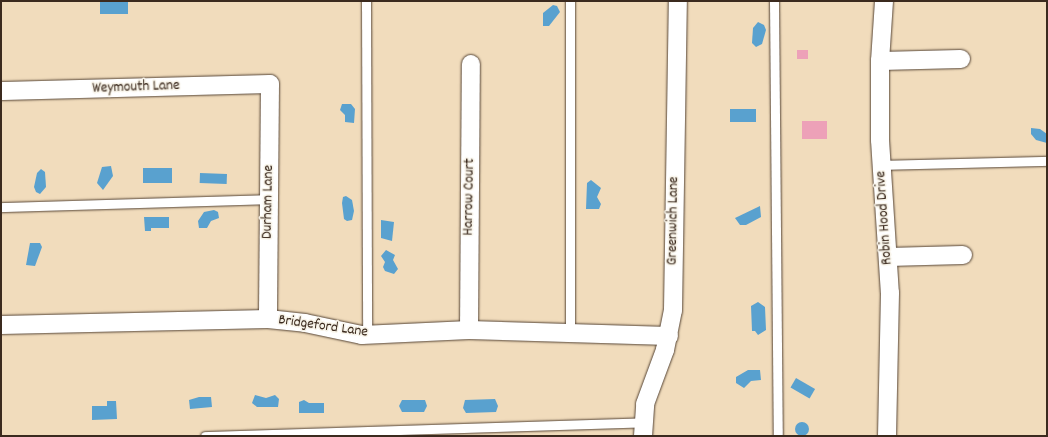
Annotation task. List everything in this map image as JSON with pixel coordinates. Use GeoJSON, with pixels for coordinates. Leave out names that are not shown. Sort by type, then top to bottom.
{"type":"FeatureCollection","features":[{"type":"Feature","properties":{"kind":"street","name":"Greenwich Lane"},"geometry":{"type":"LineString","coordinates":[[643,429],[651,383],[669,336],[673,310],[678,1]]}},
{"type":"Feature","properties":{"kind":"street","name":"Robin Hood Drive"},"geometry":{"type":"LineString","coordinates":[[884,1],[880,61],[882,165],[888,257],[890,373],[887,436]]}},
{"type":"Feature","properties":{"kind":"street"},"geometry":{"type":"LineString","coordinates":[[880,61],[960,59]]}},
{"type":"Feature","properties":{"kind":"street","name":"Harrow Court"},"geometry":{"type":"LineString","coordinates":[[469,330],[471,64]]}},
{"type":"Feature","properties":{"kind":"street","name":"Weymouth Lane"},"geometry":{"type":"LineString","coordinates":[[1,92],[270,84]]}},
{"type":"Feature","properties":{"kind":"street","name":"Durham Lane"},"geometry":{"type":"LineString","coordinates":[[268,319],[270,84]]}},
{"type":"Feature","properties":{"kind":"street"},"geometry":{"type":"LineString","coordinates":[[888,257],[963,255]]}},
{"type":"Feature","properties":{"kind":"street","name":"Bridgeford Lane"},"geometry":{"type":"LineString","coordinates":[[1,325],[268,319],[367,335],[469,330],[669,336]]}},
{"type":"Feature","properties":{"kind":"lane"},"geometry":{"type":"LineString","coordinates":[[366,1],[367,335]]}},
{"type":"Feature","properties":{"kind":"lane"},"geometry":{"type":"LineString","coordinates":[[570,1],[570,333]]}},
{"type":"Feature","properties":{"kind":"lane"},"geometry":{"type":"LineString","coordinates":[[774,1],[778,436]]}},
{"type":"Feature","properties":{"kind":"lane"},"geometry":{"type":"LineString","coordinates":[[882,165],[1047,161]]}},
{"type":"Feature","properties":{"kind":"lane"},"geometry":{"type":"LineString","coordinates":[[1,207],[269,199]]}},
{"type":"Feature","properties":{"kind":"lane"},"geometry":{"type":"LineString","coordinates":[[206,436],[643,429]]}},
{"type":"Feature","properties":{"kind":"water"},"geometry":{"type":"Polygon","coordinates":[[[100,1],[128,1],[128,14],[100,14],[100,1]]]}},
{"type":"Feature","properties":{"kind":"water"},"geometry":{"type":"Polygon","coordinates":[[[553,5],[557,6],[560,12],[549,26],[543,26],[543,13],[553,5]]]}},
{"type":"Feature","properties":{"kind":"water"},"geometry":{"type":"Polygon","coordinates":[[[758,22],[764,25],[766,30],[762,44],[756,47],[752,43],[753,28],[758,22]]]}},
{"type":"Feature","properties":{"kind":"water"},"geometry":{"type":"Polygon","coordinates":[[[342,104],[351,104],[355,109],[354,123],[345,122],[345,115],[340,110],[342,104]]]}},
{"type":"Feature","properties":{"kind":"water"},"geometry":{"type":"Polygon","coordinates":[[[730,109],[756,109],[756,122],[730,122],[730,109]]]}},
{"type":"Feature","properties":{"kind":"water"},"geometry":{"type":"Polygon","coordinates":[[[1031,128],[1040,129],[1047,134],[1047,143],[1036,140],[1031,134],[1031,128]]]}},
{"type":"Feature","properties":{"kind":"water"},"geometry":{"type":"Polygon","coordinates":[[[111,166],[113,176],[103,190],[97,183],[102,167],[111,166]]]}},
{"type":"Feature","properties":{"kind":"water"},"geometry":{"type":"Polygon","coordinates":[[[143,168],[172,168],[172,183],[143,183],[143,168]]]}},
{"type":"Feature","properties":{"kind":"water"},"geometry":{"type":"Polygon","coordinates":[[[41,169],[45,172],[46,187],[40,194],[36,192],[34,187],[37,173],[41,169]]]}},
{"type":"Feature","properties":{"kind":"water"},"geometry":{"type":"Polygon","coordinates":[[[200,173],[227,174],[227,184],[200,183],[200,173]]]}},
{"type":"Feature","properties":{"kind":"water"},"geometry":{"type":"Polygon","coordinates":[[[591,180],[601,188],[597,197],[601,204],[599,209],[586,209],[587,183],[591,180]]]}},
{"type":"Feature","properties":{"kind":"water"},"geometry":{"type":"Polygon","coordinates":[[[346,196],[352,200],[354,211],[352,220],[347,221],[344,219],[342,203],[343,197],[346,196]]]}},
{"type":"Feature","properties":{"kind":"water"},"geometry":{"type":"Polygon","coordinates":[[[760,206],[761,217],[746,225],[740,225],[735,218],[760,206]]]}},
{"type":"Feature","properties":{"kind":"water"},"geometry":{"type":"Polygon","coordinates":[[[214,210],[218,212],[219,218],[211,221],[207,228],[199,228],[198,221],[204,212],[214,210]]]}},
{"type":"Feature","properties":{"kind":"water"},"geometry":{"type":"Polygon","coordinates":[[[144,217],[169,217],[169,228],[151,228],[151,231],[145,231],[144,217]]]}},
{"type":"Feature","properties":{"kind":"water"},"geometry":{"type":"Polygon","coordinates":[[[381,220],[394,222],[392,241],[381,238],[381,220]]]}},
{"type":"Feature","properties":{"kind":"water"},"geometry":{"type":"Polygon","coordinates":[[[30,243],[40,243],[42,247],[35,266],[26,265],[30,243]]]}},
{"type":"Feature","properties":{"kind":"water"},"geometry":{"type":"Polygon","coordinates":[[[386,250],[395,255],[393,260],[398,269],[394,274],[385,271],[383,267],[385,262],[381,256],[386,250]]]}},
{"type":"Feature","properties":{"kind":"water"},"geometry":{"type":"Polygon","coordinates":[[[758,302],[765,307],[766,330],[758,335],[755,331],[752,331],[751,306],[758,302]]]}},
{"type":"Feature","properties":{"kind":"water"},"geometry":{"type":"Polygon","coordinates":[[[748,370],[760,370],[761,380],[751,381],[744,388],[736,383],[736,377],[748,370]]]}},
{"type":"Feature","properties":{"kind":"water"},"geometry":{"type":"Polygon","coordinates":[[[796,378],[815,389],[810,399],[790,388],[796,378]]]}},
{"type":"Feature","properties":{"kind":"water"},"geometry":{"type":"Polygon","coordinates":[[[255,395],[266,398],[275,395],[279,399],[278,407],[257,407],[252,403],[255,395]]]}},
{"type":"Feature","properties":{"kind":"water"},"geometry":{"type":"Polygon","coordinates":[[[199,397],[211,397],[212,407],[190,409],[189,400],[199,397]]]}},
{"type":"Feature","properties":{"kind":"water"},"geometry":{"type":"Polygon","coordinates":[[[495,399],[498,406],[496,412],[466,413],[463,408],[465,400],[495,399]]]}},
{"type":"Feature","properties":{"kind":"water"},"geometry":{"type":"Polygon","coordinates":[[[304,400],[309,403],[324,403],[324,413],[299,413],[299,402],[304,400]]]}},
{"type":"Feature","properties":{"kind":"water"},"geometry":{"type":"Polygon","coordinates":[[[402,400],[425,400],[427,406],[424,412],[402,412],[399,406],[402,400]]]}},
{"type":"Feature","properties":{"kind":"water"},"geometry":{"type":"Polygon","coordinates":[[[107,401],[116,401],[117,419],[92,420],[92,406],[107,406],[107,401]]]}},
{"type":"Feature","properties":{"kind":"water"},"geometry":{"type":"Polygon","coordinates":[[[799,422],[805,422],[809,426],[809,432],[805,436],[799,436],[795,432],[795,426],[799,422]]]}},
{"type":"Feature","properties":{"kind":"building"},"geometry":{"type":"Polygon","coordinates":[[[797,50],[808,50],[808,59],[797,59],[797,50]]]}},
{"type":"Feature","properties":{"kind":"building"},"geometry":{"type":"Polygon","coordinates":[[[802,121],[827,121],[827,139],[802,139],[802,121]]]}}]}
